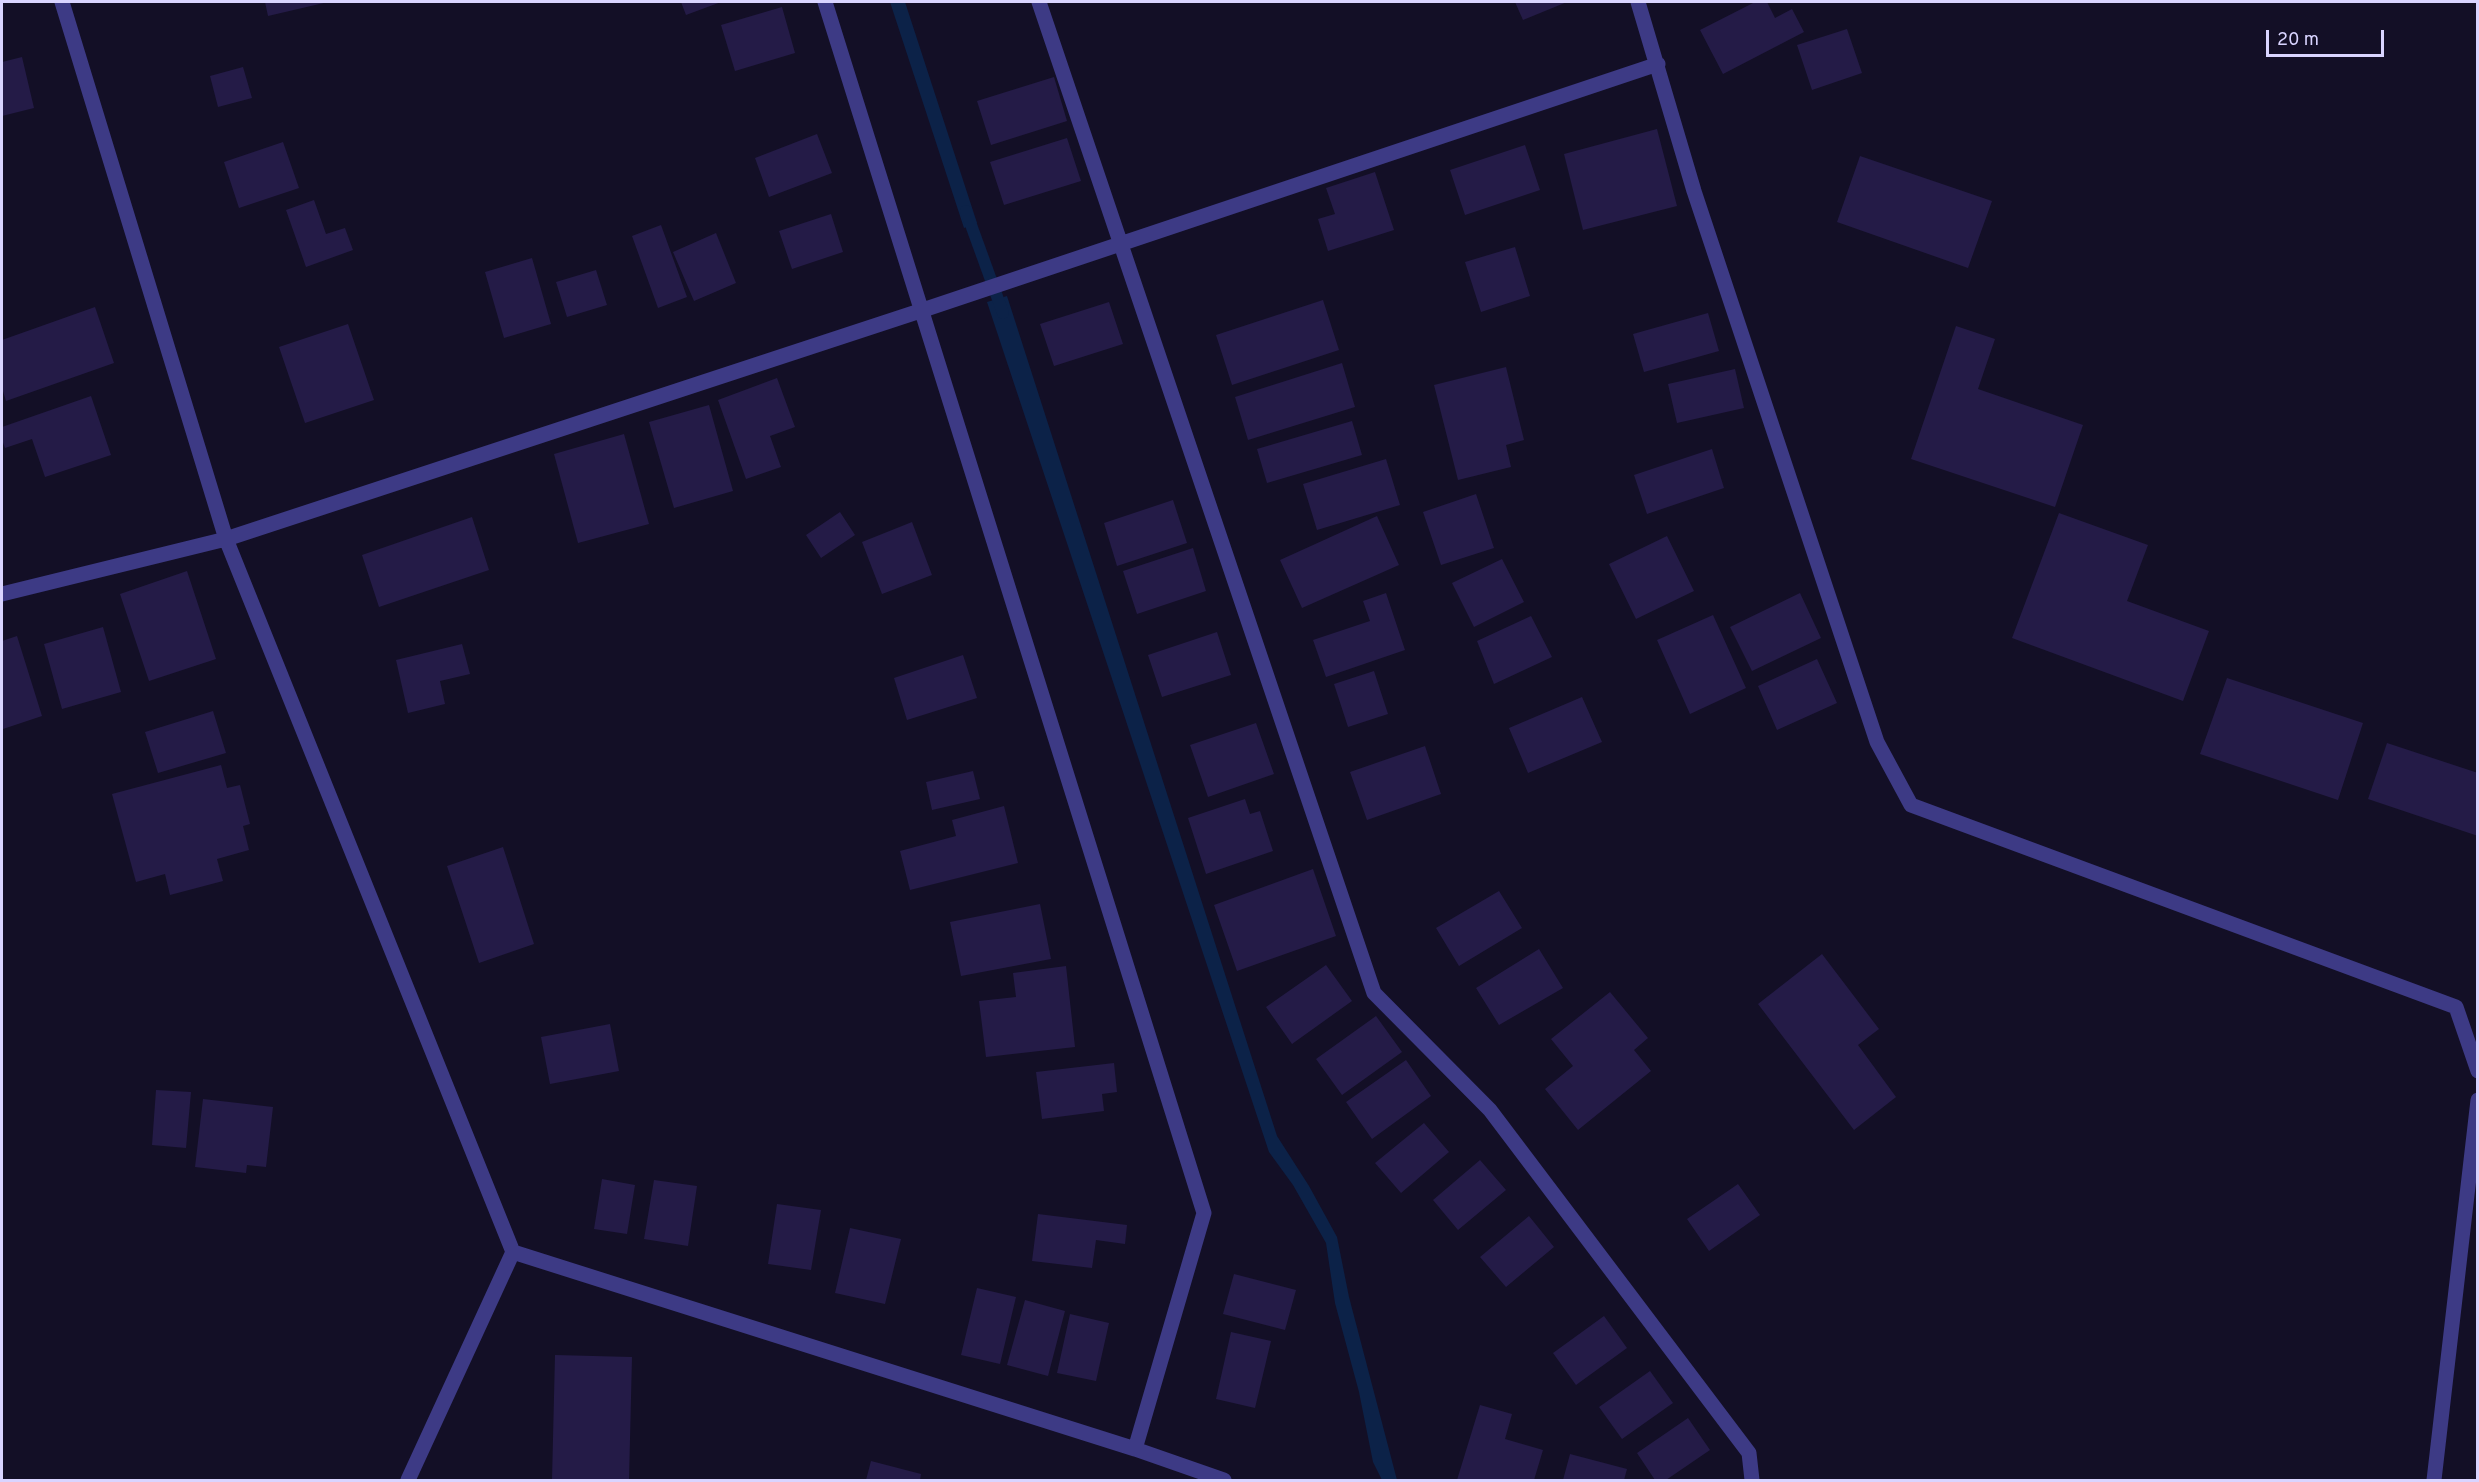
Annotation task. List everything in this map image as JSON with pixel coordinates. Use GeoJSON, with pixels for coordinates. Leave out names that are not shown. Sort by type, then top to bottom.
{"type":"FeatureCollection","features":[{"type":"Feature","properties":{"kind":"street"},"geometry":{"type":"LineString","coordinates":[[62,2],[226,539],[513,1252],[408,1480]]}},
{"type":"Feature","properties":{"kind":"street"},"geometry":{"type":"LineString","coordinates":[[825,2],[1204,1213],[1135,1449]]}},
{"type":"Feature","properties":{"kind":"street"},"geometry":{"type":"LineString","coordinates":[[1039,2],[1374,993],[1490,1110],[1749,1453],[1752,1480]]}},
{"type":"Feature","properties":{"kind":"street"},"geometry":{"type":"LineString","coordinates":[[1638,2],[1694,191],[1877,742],[1911,806],[2456,1007],[2478,1071]]}},
{"type":"Feature","properties":{"kind":"street"},"geometry":{"type":"LineString","coordinates":[[2,594],[226,539],[1122,244],[1658,64]]}},
{"type":"Feature","properties":{"kind":"street"},"geometry":{"type":"LineString","coordinates":[[2434,1480],[2478,1100]]}},
{"type":"Feature","properties":{"kind":"street"},"geometry":{"type":"LineString","coordinates":[[513,1252],[1135,1449],[1224,1480]]}},
{"type":"Feature","properties":{"kind":"water"},"geometry":{"type":"Polygon","coordinates":[[[890,2],[905,2],[977,223],[964,228],[890,2]]]}},
{"type":"Feature","properties":{"kind":"water"},"geometry":{"type":"Polygon","coordinates":[[[1007,296],[1277,1136],[1309,1186],[1337,1237],[1349,1297],[1397,1480],[1382,1480],[1373,1462],[1359,1392],[1335,1303],[1326,1243],[1293,1185],[1269,1152],[987,302],[1007,296]]]}},
{"type":"Feature","properties":{"kind":"building"},"geometry":{"type":"Polygon","coordinates":[[[265,2],[328,2],[268,16],[265,2]]]}},
{"type":"Feature","properties":{"kind":"building"},"geometry":{"type":"Polygon","coordinates":[[[681,2],[721,2],[686,15],[681,2]]]}},
{"type":"Feature","properties":{"kind":"building"},"geometry":{"type":"Polygon","coordinates":[[[1515,2],[1567,2],[1523,20],[1515,2]]]}},
{"type":"Feature","properties":{"kind":"building"},"geometry":{"type":"Polygon","coordinates":[[[1755,2],[1767,2],[1775,18],[1792,9],[1804,32],[1723,74],[1700,30],[1755,2]]]}},
{"type":"Feature","properties":{"kind":"building"},"geometry":{"type":"Polygon","coordinates":[[[782,7],[795,53],[735,71],[721,25],[782,7]]]}},
{"type":"Feature","properties":{"kind":"building"},"geometry":{"type":"Polygon","coordinates":[[[1847,29],[1862,73],[1812,90],[1797,45],[1847,29]]]}},
{"type":"Feature","properties":{"kind":"building"},"geometry":{"type":"Polygon","coordinates":[[[22,57],[34,108],[2,116],[2,62],[22,57]]]}},
{"type":"Feature","properties":{"kind":"building"},"geometry":{"type":"Polygon","coordinates":[[[243,67],[252,98],[218,107],[210,76],[243,67]]]}},
{"type":"Feature","properties":{"kind":"building"},"geometry":{"type":"Polygon","coordinates":[[[1054,77],[1067,121],[991,145],[977,101],[1054,77]]]}},
{"type":"Feature","properties":{"kind":"building"},"geometry":{"type":"Polygon","coordinates":[[[1657,129],[1677,206],[1583,230],[1564,154],[1657,129]]]}},
{"type":"Feature","properties":{"kind":"building"},"geometry":{"type":"Polygon","coordinates":[[[817,134],[832,173],[769,197],[755,158],[817,134]]]}},
{"type":"Feature","properties":{"kind":"building"},"geometry":{"type":"Polygon","coordinates":[[[1067,138],[1081,181],[1004,205],[990,162],[1067,138]]]}},
{"type":"Feature","properties":{"kind":"building"},"geometry":{"type":"Polygon","coordinates":[[[283,142],[299,188],[239,208],[224,162],[283,142]]]}},
{"type":"Feature","properties":{"kind":"building"},"geometry":{"type":"Polygon","coordinates":[[[1525,145],[1540,190],[1465,215],[1450,170],[1525,145]]]}},
{"type":"Feature","properties":{"kind":"building"},"geometry":{"type":"Polygon","coordinates":[[[1860,156],[1992,201],[1968,268],[1837,222],[1860,156]]]}},
{"type":"Feature","properties":{"kind":"building"},"geometry":{"type":"Polygon","coordinates":[[[1375,172],[1394,230],[1328,251],[1318,219],[1335,214],[1326,188],[1375,172]]]}},
{"type":"Feature","properties":{"kind":"building"},"geometry":{"type":"Polygon","coordinates":[[[314,200],[326,234],[345,228],[353,250],[306,267],[286,210],[314,200]]]}},
{"type":"Feature","properties":{"kind":"building"},"geometry":{"type":"Polygon","coordinates":[[[831,214],[843,252],[792,269],[779,231],[831,214]]]}},
{"type":"Feature","properties":{"kind":"building"},"geometry":{"type":"Polygon","coordinates":[[[661,225],[687,297],[658,308],[632,236],[661,225]]]}},
{"type":"Feature","properties":{"kind":"building"},"geometry":{"type":"Polygon","coordinates":[[[716,233],[736,283],[694,301],[673,252],[716,233]]]}},
{"type":"Feature","properties":{"kind":"building"},"geometry":{"type":"Polygon","coordinates":[[[1515,247],[1530,296],[1481,312],[1465,262],[1515,247]]]}},
{"type":"Feature","properties":{"kind":"building"},"geometry":{"type":"Polygon","coordinates":[[[532,258],[551,324],[504,338],[485,272],[532,258]]]}},
{"type":"Feature","properties":{"kind":"building"},"geometry":{"type":"Polygon","coordinates":[[[596,270],[607,305],[567,317],[556,282],[596,270]]]}},
{"type":"Feature","properties":{"kind":"building"},"geometry":{"type":"Polygon","coordinates":[[[1323,300],[1339,350],[1232,385],[1216,335],[1323,300]]]}},
{"type":"Feature","properties":{"kind":"building"},"geometry":{"type":"Polygon","coordinates":[[[1109,302],[1123,344],[1054,366],[1040,324],[1109,302]]]}},
{"type":"Feature","properties":{"kind":"building"},"geometry":{"type":"Polygon","coordinates":[[[95,307],[114,363],[6,401],[2,388],[2,340],[95,307]]]}},
{"type":"Feature","properties":{"kind":"building"},"geometry":{"type":"Polygon","coordinates":[[[1708,313],[1719,351],[1644,372],[1633,334],[1708,313]]]}},
{"type":"Feature","properties":{"kind":"building"},"geometry":{"type":"Polygon","coordinates":[[[348,324],[374,400],[305,423],[279,347],[348,324]]]}},
{"type":"Feature","properties":{"kind":"building"},"geometry":{"type":"Polygon","coordinates":[[[1956,326],[1995,339],[1978,389],[2083,425],[2055,507],[1911,459],[1956,326]]]}},
{"type":"Feature","properties":{"kind":"building"},"geometry":{"type":"Polygon","coordinates":[[[1342,363],[1355,407],[1248,440],[1235,397],[1342,363]]]}},
{"type":"Feature","properties":{"kind":"building"},"geometry":{"type":"Polygon","coordinates":[[[1506,367],[1524,440],[1506,445],[1511,467],[1458,480],[1434,385],[1506,367]]]}},
{"type":"Feature","properties":{"kind":"building"},"geometry":{"type":"Polygon","coordinates":[[[1735,369],[1744,408],[1677,423],[1668,384],[1735,369]]]}},
{"type":"Feature","properties":{"kind":"building"},"geometry":{"type":"Polygon","coordinates":[[[777,378],[795,427],[770,436],[781,467],[746,479],[718,400],[777,378]]]}},
{"type":"Feature","properties":{"kind":"building"},"geometry":{"type":"Polygon","coordinates":[[[91,396],[111,455],[45,477],[32,439],[5,448],[2,440],[2,427],[91,396]]]}},
{"type":"Feature","properties":{"kind":"building"},"geometry":{"type":"Polygon","coordinates":[[[709,405],[733,491],[674,508],[649,422],[709,405]]]}},
{"type":"Feature","properties":{"kind":"building"},"geometry":{"type":"Polygon","coordinates":[[[1352,421],[1362,455],[1267,483],[1257,449],[1352,421]]]}},
{"type":"Feature","properties":{"kind":"building"},"geometry":{"type":"Polygon","coordinates":[[[624,434],[649,524],[578,543],[554,454],[624,434]]]}},
{"type":"Feature","properties":{"kind":"building"},"geometry":{"type":"Polygon","coordinates":[[[1712,449],[1724,488],[1647,514],[1634,475],[1712,449]]]}},
{"type":"Feature","properties":{"kind":"building"},"geometry":{"type":"Polygon","coordinates":[[[1386,459],[1400,505],[1317,530],[1303,484],[1386,459]]]}},
{"type":"Feature","properties":{"kind":"building"},"geometry":{"type":"Polygon","coordinates":[[[1476,494],[1494,548],[1441,565],[1423,512],[1476,494]]]}},
{"type":"Feature","properties":{"kind":"building"},"geometry":{"type":"Polygon","coordinates":[[[1173,500],[1187,543],[1117,566],[1104,523],[1173,500]]]}},
{"type":"Feature","properties":{"kind":"building"},"geometry":{"type":"Polygon","coordinates":[[[840,512],[855,535],[821,558],[806,535],[840,512]]]}},
{"type":"Feature","properties":{"kind":"building"},"geometry":{"type":"Polygon","coordinates":[[[2059,513],[2148,545],[2127,601],[2209,631],[2183,701],[2012,638],[2059,513]]]}},
{"type":"Feature","properties":{"kind":"building"},"geometry":{"type":"Polygon","coordinates":[[[1377,516],[1399,565],[1302,608],[1280,560],[1377,516]]]}},
{"type":"Feature","properties":{"kind":"building"},"geometry":{"type":"Polygon","coordinates":[[[472,517],[489,570],[379,607],[362,555],[472,517]]]}},
{"type":"Feature","properties":{"kind":"building"},"geometry":{"type":"Polygon","coordinates":[[[912,522],[932,575],[882,594],[862,542],[912,522]]]}},
{"type":"Feature","properties":{"kind":"building"},"geometry":{"type":"Polygon","coordinates":[[[1667,536],[1694,591],[1636,619],[1609,564],[1667,536]]]}},
{"type":"Feature","properties":{"kind":"building"},"geometry":{"type":"Polygon","coordinates":[[[1193,548],[1206,591],[1137,614],[1123,571],[1193,548]]]}},
{"type":"Feature","properties":{"kind":"building"},"geometry":{"type":"Polygon","coordinates":[[[1502,559],[1524,602],[1474,627],[1452,583],[1502,559]]]}},
{"type":"Feature","properties":{"kind":"building"},"geometry":{"type":"Polygon","coordinates":[[[187,571],[216,659],[149,681],[120,594],[187,571]]]}},
{"type":"Feature","properties":{"kind":"building"},"geometry":{"type":"Polygon","coordinates":[[[1386,593],[1405,650],[1326,677],[1313,640],[1370,621],[1363,601],[1386,593]]]}},
{"type":"Feature","properties":{"kind":"building"},"geometry":{"type":"Polygon","coordinates":[[[1800,593],[1821,638],[1752,671],[1730,627],[1800,593]]]}},
{"type":"Feature","properties":{"kind":"building"},"geometry":{"type":"Polygon","coordinates":[[[1713,615],[1746,688],[1690,714],[1657,640],[1713,615]]]}},
{"type":"Feature","properties":{"kind":"building"},"geometry":{"type":"Polygon","coordinates":[[[1531,616],[1552,657],[1494,684],[1477,641],[1531,616]]]}},
{"type":"Feature","properties":{"kind":"building"},"geometry":{"type":"Polygon","coordinates":[[[103,627],[121,692],[62,709],[44,644],[103,627]]]}},
{"type":"Feature","properties":{"kind":"building"},"geometry":{"type":"Polygon","coordinates":[[[1217,632],[1231,675],[1162,697],[1148,655],[1217,632]]]}},
{"type":"Feature","properties":{"kind":"building"},"geometry":{"type":"Polygon","coordinates":[[[17,636],[42,716],[3,729],[2,641],[17,636]]]}},
{"type":"Feature","properties":{"kind":"building"},"geometry":{"type":"Polygon","coordinates":[[[462,644],[470,674],[440,681],[445,704],[408,713],[396,660],[462,644]]]}},
{"type":"Feature","properties":{"kind":"building"},"geometry":{"type":"Polygon","coordinates":[[[963,655],[977,698],[907,720],[894,678],[963,655]]]}},
{"type":"Feature","properties":{"kind":"building"},"geometry":{"type":"Polygon","coordinates":[[[1817,659],[1837,703],[1777,730],[1758,686],[1817,659]]]}},
{"type":"Feature","properties":{"kind":"building"},"geometry":{"type":"Polygon","coordinates":[[[1374,671],[1388,714],[1348,727],[1334,684],[1374,671]]]}},
{"type":"Feature","properties":{"kind":"building"},"geometry":{"type":"Polygon","coordinates":[[[2227,678],[2363,723],[2338,800],[2200,754],[2227,678]]]}},
{"type":"Feature","properties":{"kind":"building"},"geometry":{"type":"Polygon","coordinates":[[[1582,697],[1602,742],[1528,773],[1509,728],[1582,697]]]}},
{"type":"Feature","properties":{"kind":"building"},"geometry":{"type":"Polygon","coordinates":[[[213,711],[226,753],[158,773],[145,732],[213,711]]]}},
{"type":"Feature","properties":{"kind":"building"},"geometry":{"type":"Polygon","coordinates":[[[1256,723],[1274,774],[1208,797],[1190,745],[1256,723]]]}},
{"type":"Feature","properties":{"kind":"building"},"geometry":{"type":"Polygon","coordinates":[[[2387,743],[2478,773],[2478,836],[2368,799],[2387,743]]]}},
{"type":"Feature","properties":{"kind":"building"},"geometry":{"type":"Polygon","coordinates":[[[1425,746],[1441,794],[1367,820],[1350,772],[1425,746]]]}},
{"type":"Feature","properties":{"kind":"building"},"geometry":{"type":"Polygon","coordinates":[[[221,765],[227,788],[240,785],[250,824],[243,826],[249,850],[217,859],[223,881],[170,895],[165,874],[136,882],[112,794],[221,765]]]}},
{"type":"Feature","properties":{"kind":"building"},"geometry":{"type":"Polygon","coordinates":[[[973,771],[980,799],[932,810],[926,782],[973,771]]]}},
{"type":"Feature","properties":{"kind":"building"},"geometry":{"type":"Polygon","coordinates":[[[1245,799],[1250,814],[1260,811],[1273,851],[1206,874],[1188,818],[1245,799]]]}},
{"type":"Feature","properties":{"kind":"building"},"geometry":{"type":"Polygon","coordinates":[[[1004,806],[1018,863],[910,890],[900,851],[956,836],[952,820],[1004,806]]]}},
{"type":"Feature","properties":{"kind":"building"},"geometry":{"type":"Polygon","coordinates":[[[503,847],[534,944],[479,963],[447,866],[503,847]]]}},
{"type":"Feature","properties":{"kind":"building"},"geometry":{"type":"Polygon","coordinates":[[[1313,869],[1336,936],[1237,971],[1214,905],[1313,869]]]}},
{"type":"Feature","properties":{"kind":"building"},"geometry":{"type":"Polygon","coordinates":[[[1499,891],[1522,928],[1459,966],[1436,928],[1499,891]]]}},
{"type":"Feature","properties":{"kind":"building"},"geometry":{"type":"Polygon","coordinates":[[[1040,904],[1051,959],[961,976],[950,922],[1040,904]]]}},
{"type":"Feature","properties":{"kind":"building"},"geometry":{"type":"Polygon","coordinates":[[[1539,949],[1563,988],[1499,1025],[1476,988],[1539,949]]]}},
{"type":"Feature","properties":{"kind":"building"},"geometry":{"type":"Polygon","coordinates":[[[1822,954],[1879,1029],[1858,1045],[1896,1097],[1854,1130],[1758,1004],[1822,954]]]}},
{"type":"Feature","properties":{"kind":"building"},"geometry":{"type":"Polygon","coordinates":[[[1326,965],[1352,1001],[1292,1044],[1266,1007],[1326,965]]]}},
{"type":"Feature","properties":{"kind":"building"},"geometry":{"type":"Polygon","coordinates":[[[1066,966],[1075,1047],[986,1057],[979,1001],[1016,997],[1013,973],[1066,966]]]}},
{"type":"Feature","properties":{"kind":"building"},"geometry":{"type":"Polygon","coordinates":[[[1610,992],[1648,1038],[1634,1050],[1651,1071],[1578,1130],[1545,1089],[1573,1066],[1551,1039],[1610,992]]]}},
{"type":"Feature","properties":{"kind":"building"},"geometry":{"type":"Polygon","coordinates":[[[1376,1016],[1402,1052],[1342,1095],[1316,1059],[1376,1016]]]}},
{"type":"Feature","properties":{"kind":"building"},"geometry":{"type":"Polygon","coordinates":[[[610,1024],[619,1071],[550,1084],[541,1037],[610,1024]]]}},
{"type":"Feature","properties":{"kind":"building"},"geometry":{"type":"Polygon","coordinates":[[[1406,1060],[1431,1096],[1372,1139],[1346,1102],[1406,1060]]]}},
{"type":"Feature","properties":{"kind":"building"},"geometry":{"type":"Polygon","coordinates":[[[1114,1063],[1117,1092],[1102,1094],[1104,1111],[1042,1119],[1036,1072],[1114,1063]]]}},
{"type":"Feature","properties":{"kind":"building"},"geometry":{"type":"Polygon","coordinates":[[[156,1090],[191,1092],[186,1148],[152,1145],[156,1090]]]}},
{"type":"Feature","properties":{"kind":"building"},"geometry":{"type":"Polygon","coordinates":[[[203,1099],[273,1107],[266,1167],[247,1165],[246,1173],[195,1167],[203,1099]]]}},
{"type":"Feature","properties":{"kind":"building"},"geometry":{"type":"Polygon","coordinates":[[[1424,1123],[1449,1152],[1401,1193],[1375,1163],[1424,1123]]]}},
{"type":"Feature","properties":{"kind":"building"},"geometry":{"type":"Polygon","coordinates":[[[1480,1160],[1506,1190],[1458,1230],[1433,1200],[1480,1160]]]}},
{"type":"Feature","properties":{"kind":"building"},"geometry":{"type":"Polygon","coordinates":[[[602,1179],[635,1185],[627,1234],[594,1229],[602,1179]]]}},
{"type":"Feature","properties":{"kind":"building"},"geometry":{"type":"Polygon","coordinates":[[[654,1180],[697,1186],[688,1246],[644,1239],[654,1180]]]}},
{"type":"Feature","properties":{"kind":"building"},"geometry":{"type":"Polygon","coordinates":[[[1738,1184],[1760,1215],[1709,1251],[1687,1219],[1738,1184]]]}},
{"type":"Feature","properties":{"kind":"building"},"geometry":{"type":"Polygon","coordinates":[[[777,1204],[821,1210],[811,1270],[768,1264],[777,1204]]]}},
{"type":"Feature","properties":{"kind":"building"},"geometry":{"type":"Polygon","coordinates":[[[1038,1214],[1127,1225],[1125,1244],[1096,1240],[1092,1268],[1032,1261],[1038,1214]]]}},
{"type":"Feature","properties":{"kind":"building"},"geometry":{"type":"Polygon","coordinates":[[[1529,1216],[1554,1247],[1506,1287],[1480,1257],[1529,1216]]]}},
{"type":"Feature","properties":{"kind":"building"},"geometry":{"type":"Polygon","coordinates":[[[850,1228],[901,1239],[885,1304],[835,1293],[850,1228]]]}},
{"type":"Feature","properties":{"kind":"building"},"geometry":{"type":"Polygon","coordinates":[[[1234,1274],[1296,1290],[1285,1330],[1223,1314],[1234,1274]]]}},
{"type":"Feature","properties":{"kind":"building"},"geometry":{"type":"Polygon","coordinates":[[[977,1288],[1016,1297],[1000,1364],[961,1355],[977,1288]]]}},
{"type":"Feature","properties":{"kind":"building"},"geometry":{"type":"Polygon","coordinates":[[[1025,1300],[1065,1311],[1048,1376],[1007,1365],[1025,1300]]]}},
{"type":"Feature","properties":{"kind":"building"},"geometry":{"type":"Polygon","coordinates":[[[1070,1314],[1109,1323],[1096,1381],[1057,1373],[1070,1314]]]}},
{"type":"Feature","properties":{"kind":"building"},"geometry":{"type":"Polygon","coordinates":[[[1604,1316],[1627,1348],[1576,1385],[1553,1353],[1604,1316]]]}},
{"type":"Feature","properties":{"kind":"building"},"geometry":{"type":"Polygon","coordinates":[[[1231,1332],[1271,1341],[1255,1408],[1216,1399],[1231,1332]]]}},
{"type":"Feature","properties":{"kind":"building"},"geometry":{"type":"Polygon","coordinates":[[[555,1355],[632,1357],[629,1480],[552,1480],[555,1355]]]}},
{"type":"Feature","properties":{"kind":"building"},"geometry":{"type":"Polygon","coordinates":[[[1650,1371],[1673,1403],[1622,1439],[1599,1407],[1650,1371]]]}},
{"type":"Feature","properties":{"kind":"building"},"geometry":{"type":"Polygon","coordinates":[[[1480,1405],[1512,1414],[1505,1439],[1543,1450],[1534,1480],[1457,1480],[1480,1405]]]}},
{"type":"Feature","properties":{"kind":"building"},"geometry":{"type":"Polygon","coordinates":[[[1688,1418],[1710,1450],[1666,1480],[1655,1480],[1637,1453],[1688,1418]]]}},
{"type":"Feature","properties":{"kind":"building"},"geometry":{"type":"Polygon","coordinates":[[[1570,1454],[1627,1469],[1624,1480],[1563,1480],[1570,1454]]]}},
{"type":"Feature","properties":{"kind":"building"},"geometry":{"type":"Polygon","coordinates":[[[871,1461],[921,1474],[920,1480],[866,1480],[871,1461]]]}},
{"type":"Feature","properties":{"kind":"waterway"},"geometry":{"type":"LineString","coordinates":[[966,211],[1003,313]]}}]}
